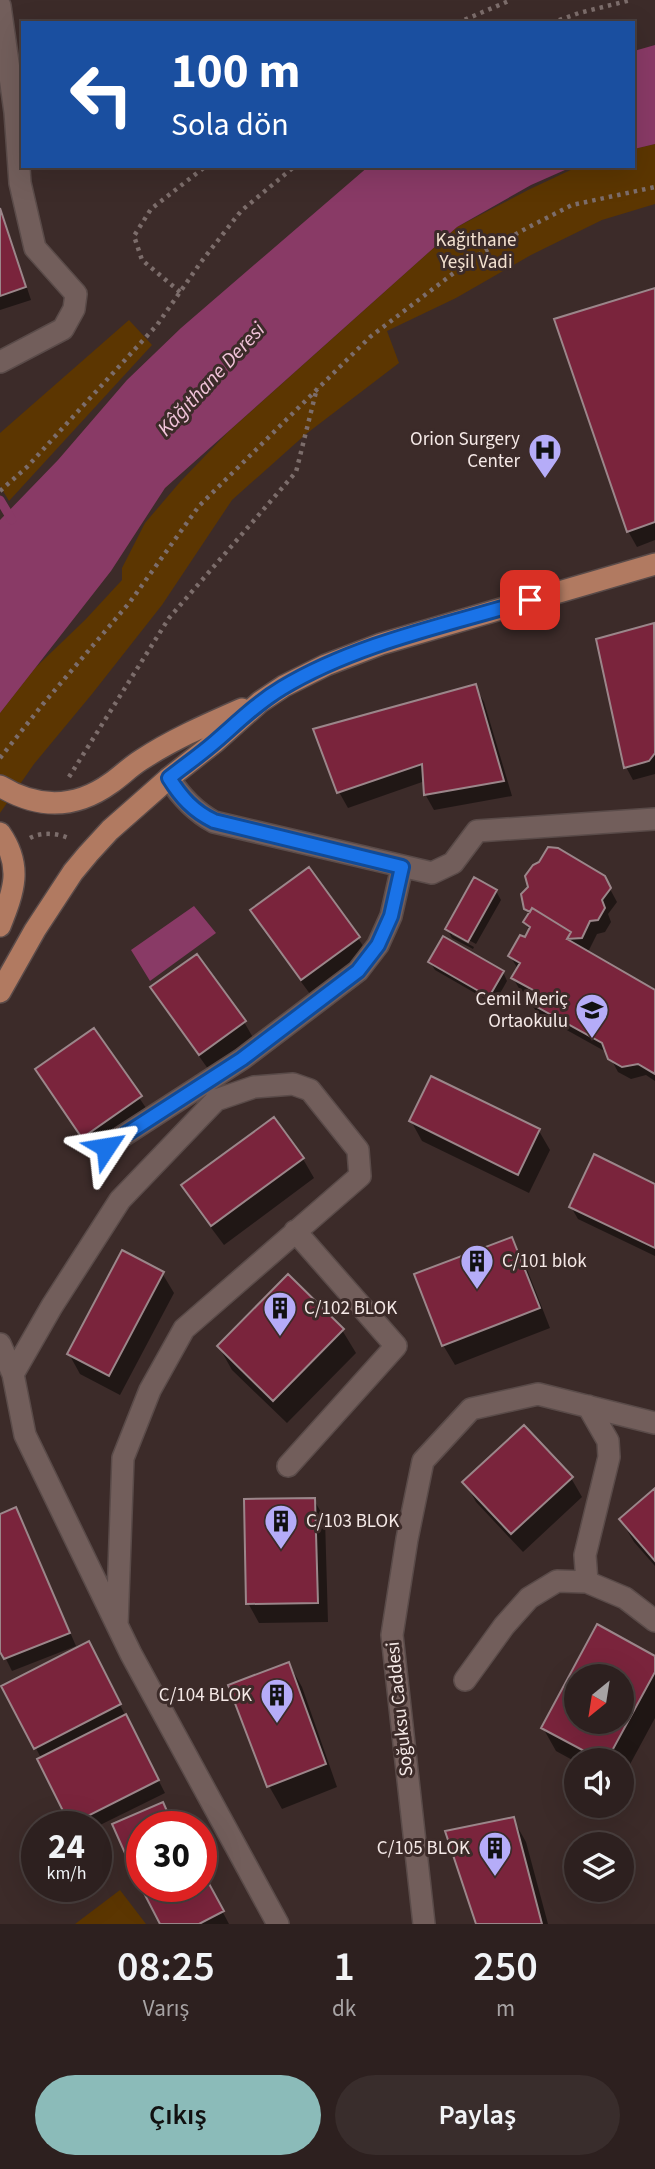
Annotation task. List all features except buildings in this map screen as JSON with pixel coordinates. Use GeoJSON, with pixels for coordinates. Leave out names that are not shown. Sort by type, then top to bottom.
{"type":"FeatureCollection","features":[{"type":"Feature","properties":{"kind":"main road"},"geometry":{"type":"LineString","coordinates":[[1,787],[39,803],[61,804],[84,799],[109,785],[140,760],[193,730],[260,702],[326,665],[381,644],[655,564]]}},
{"type":"Feature","properties":{"kind":"main road"},"geometry":{"type":"LineString","coordinates":[[0,992],[73,872],[110,830],[260,702]]}},
{"type":"Feature","properties":{"kind":"main road"},"geometry":{"type":"LineString","coordinates":[[0,833],[10,848],[15,877],[0,926]]}},
{"type":"Feature","properties":{"kind":"street"},"geometry":{"type":"LineString","coordinates":[[0,6],[15,112],[20,183],[35,248],[76,294],[74,309],[63,329],[0,362]]}},
{"type":"Feature","properties":{"kind":"street"},"geometry":{"type":"LineString","coordinates":[[169,778],[181,797],[199,814],[214,821],[432,873],[453,863],[477,831],[655,819]]}},
{"type":"Feature","properties":{"kind":"street"},"geometry":{"type":"LineString","coordinates":[[106,1147],[242,1059],[358,971],[378,945],[391,916],[402,867]]}},
{"type":"Feature","properties":{"kind":"street"},"geometry":{"type":"LineString","coordinates":[[13,1374],[120,1200],[216,1100],[254,1087],[293,1084],[310,1090],[358,1150],[360,1176],[184,1329],[150,1390],[123,1458],[117,1625]]}},
{"type":"Feature","properties":{"kind":"street"},"geometry":{"type":"LineString","coordinates":[[288,1466],[396,1346],[295,1231]]}},
{"type":"Feature","properties":{"kind":"street"},"geometry":{"type":"LineString","coordinates":[[0,1343],[13,1374],[25,1435],[117,1625],[278,1924]]}},
{"type":"Feature","properties":{"kind":"street","name":"Soğuksu Caddesi"},"geometry":{"type":"LineString","coordinates":[[424,1924],[392,1635],[423,1461],[471,1409],[538,1394],[655,1423]]}},
{"type":"Feature","properties":{"kind":"street"},"geometry":{"type":"LineString","coordinates":[[586,1582],[585,1555],[609,1457],[608,1441],[588,1406]]}},
{"type":"Feature","properties":{"kind":"street"},"geometry":{"type":"LineString","coordinates":[[465,1680],[528,1598],[557,1581],[586,1582],[625,1598],[655,1621]]}},
{"type":"Feature","properties":{"kind":"path"},"geometry":{"type":"LineString","coordinates":[[462,21],[511,0]]}},
{"type":"Feature","properties":{"kind":"path"},"geometry":{"type":"LineString","coordinates":[[557,21],[631,0]]}},
{"type":"Feature","properties":{"kind":"path"},"geometry":{"type":"LineString","coordinates":[[180,292],[142,260],[134,236],[150,209],[203,168]]}},
{"type":"Feature","properties":{"kind":"path"},"geometry":{"type":"LineString","coordinates":[[0,491],[27,467],[157,325],[241,211],[293,168]]}},
{"type":"Feature","properties":{"kind":"path"},"geometry":{"type":"LineString","coordinates":[[0,758],[130,602],[199,506],[370,337],[476,256],[572,205],[655,187]]}},
{"type":"Feature","properties":{"kind":"path"},"geometry":{"type":"LineString","coordinates":[[68,778],[169,618],[296,472],[318,387]]}},
{"type":"Feature","properties":{"kind":"green space","name":"Kağıthane Yeşil Vadi"},"geometry":{"type":"Polygon","coordinates":[[[655,144],[655,204],[602,220],[531,255],[456,298],[387,331],[399,363],[306,434],[232,500],[162,605],[34,764],[0,813],[0,713],[35,668],[122,580],[122,568],[145,523],[180,482],[228,432],[457,227],[575,168],[635,168],[635,149],[655,144]]]}},
{"type":"Feature","properties":{"kind":"green space"},"geometry":{"type":"Polygon","coordinates":[[[129,320],[152,345],[9,501],[0,486],[0,433],[129,320]]]}},
{"type":"Feature","properties":{"kind":"green space"},"geometry":{"type":"Polygon","coordinates":[[[120,1890],[126,1902],[129,1902],[146,1924],[75,1924],[104,1902],[112,1902],[112,1896],[120,1890]]]}},
{"type":"Feature","properties":{"kind":"water"},"geometry":{"type":"Polygon","coordinates":[[[655,45],[655,144],[635,149],[635,51],[655,45]]]}},
{"type":"Feature","properties":{"kind":"water","name":"Kâğıthane Deresi"},"geometry":{"type":"Polygon","coordinates":[[[367,168],[569,168],[531,185],[457,227],[165,488],[111,571],[0,713],[0,520],[58,460],[127,380],[181,328],[367,168]]]}},
{"type":"Feature","properties":{"kind":"water"},"geometry":{"type":"Polygon","coordinates":[[[194,906],[216,933],[150,981],[131,950],[194,906]]]}},
{"type":"Feature","properties":{"kind":"waterway"},"geometry":{"type":"LineString","coordinates":[[0,500],[12,520]]}},
{"type":"Feature","properties":{"kind":"place","name":"Orion Surgery Center"},"geometry":{"type":"Point","coordinates":[545,480]}},
{"type":"Feature","properties":{"kind":"place","name":"Cemil Meriç Ortaokulu"},"geometry":{"type":"Point","coordinates":[592,1040]}},
{"type":"Feature","properties":{"kind":"place","name":"C/101 blok"},"geometry":{"type":"Point","coordinates":[477,1291]}},
{"type":"Feature","properties":{"kind":"place","name":"C/102 BLOK"},"geometry":{"type":"Point","coordinates":[280,1338]}},
{"type":"Feature","properties":{"kind":"place","name":"C/103 BLOK"},"geometry":{"type":"Point","coordinates":[281,1551]}},
{"type":"Feature","properties":{"kind":"place","name":"C/104 BLOK"},"geometry":{"type":"Point","coordinates":[277,1725]}},
{"type":"Feature","properties":{"kind":"place","name":"C/105 BLOK"},"geometry":{"type":"Point","coordinates":[495,1878]}},
{"type":"Feature","properties":{"kind":"route"},"geometry":{"type":"LineString","coordinates":[[106,1147],[242,1059],[358,971],[378,945],[391,916],[402,867],[214,821],[199,814],[181,797],[169,778],[260,702],[326,665],[381,644],[530,600]]}}]}
